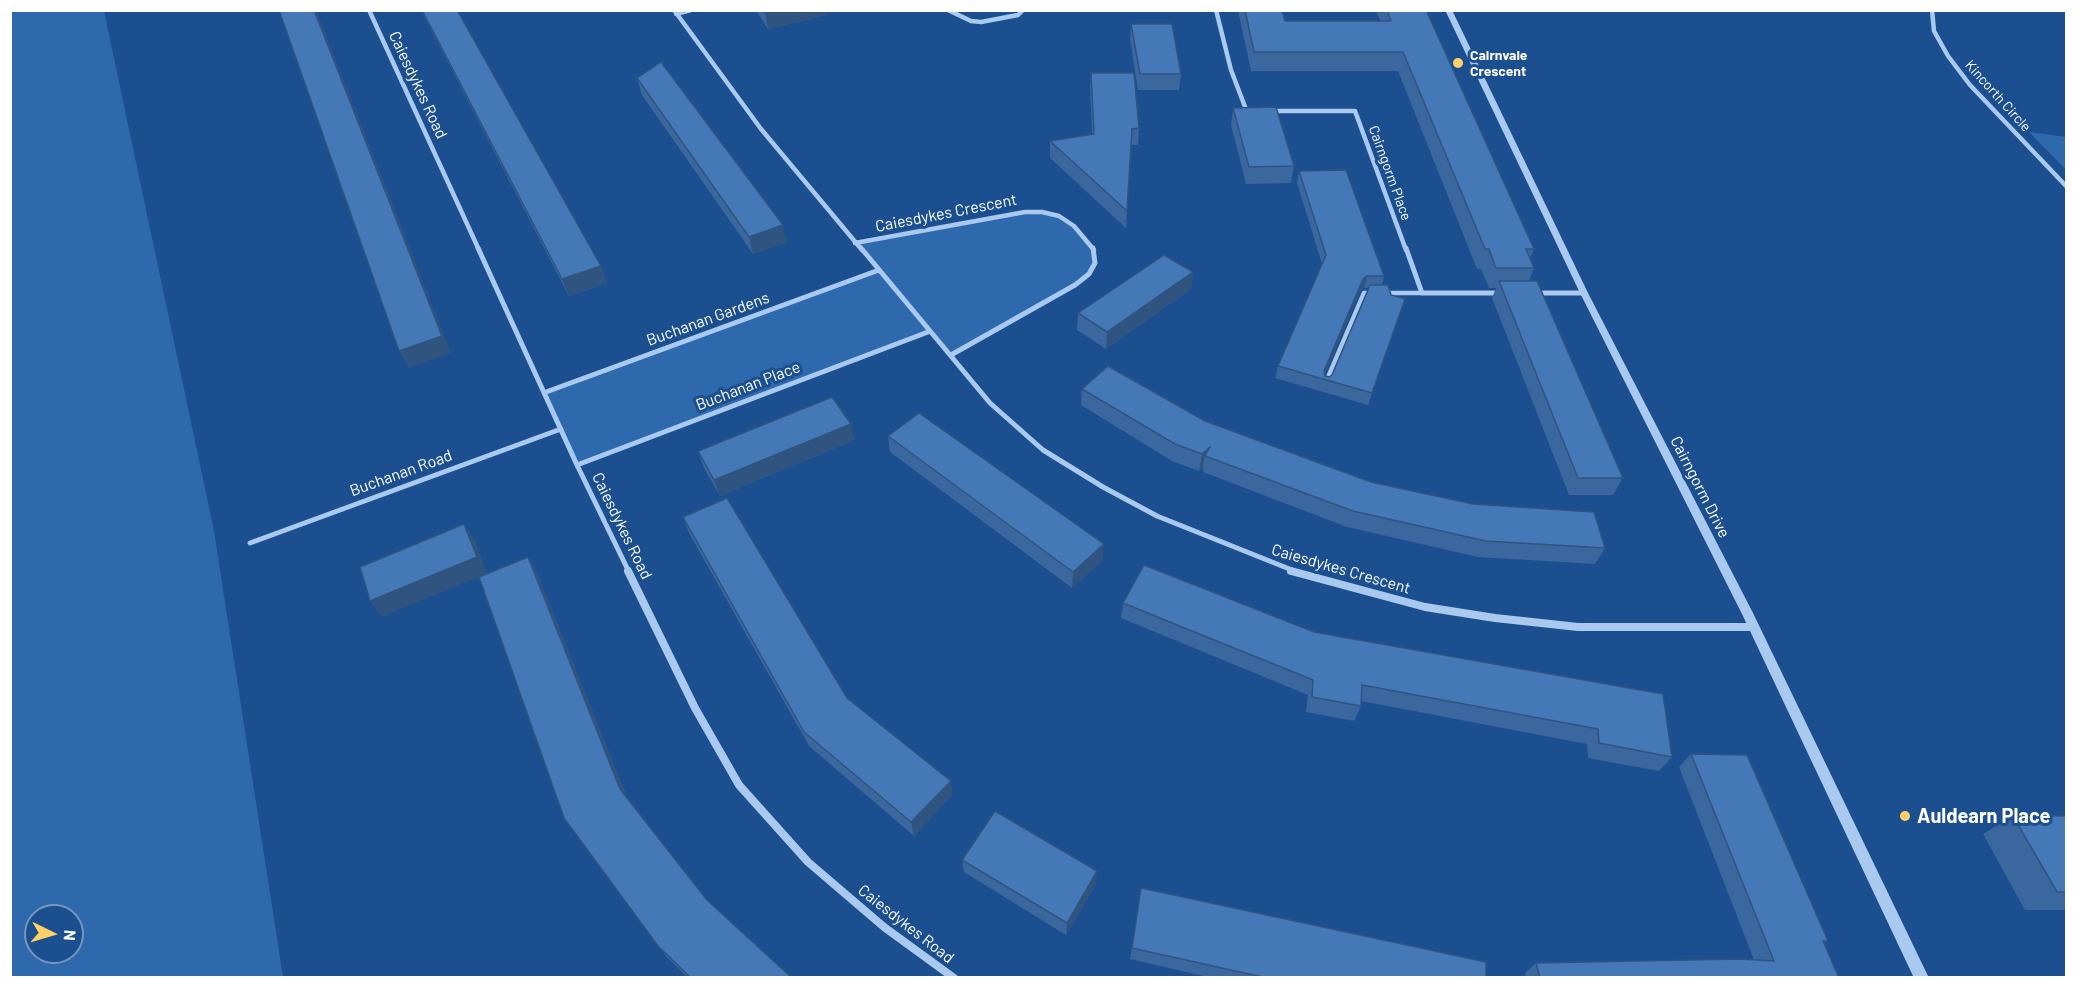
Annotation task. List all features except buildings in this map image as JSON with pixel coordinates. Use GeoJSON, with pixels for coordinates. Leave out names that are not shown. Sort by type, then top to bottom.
{"type":"FeatureCollection","features":[{"type":"Feature","properties":{"kind":"street","name":"Caiesdykes Road"},"geometry":{"type":"LineString","coordinates":[[369,10],[546,392],[577,465],[695,708],[739,785],[808,862],[884,927],[954,978]]}},
{"type":"Feature","properties":{"kind":"street"},"geometry":{"type":"LineString","coordinates":[[675,12],[691,10]]}},
{"type":"Feature","properties":{"kind":"street"},"geometry":{"type":"LineString","coordinates":[[948,10],[971,21],[981,22],[1018,15],[1023,10]]}},
{"type":"Feature","properties":{"kind":"street"},"geometry":{"type":"LineString","coordinates":[[1216,10],[1246,112],[1257,112]]}},
{"type":"Feature","properties":{"kind":"street","name":"Cairngorm Drive"},"geometry":{"type":"LineString","coordinates":[[1448,10],[1584,293],[1753,627],[1922,978]]}},
{"type":"Feature","properties":{"kind":"street","name":"Kincorth Circle"},"geometry":{"type":"LineString","coordinates":[[1932,10],[1934,31],[1948,56],[1970,85],[2067,186]]}},
{"type":"Feature","properties":{"kind":"street","name":"Caiesdykes Crescent"},"geometry":{"type":"LineString","coordinates":[[675,12],[761,129],[990,404],[1043,450],[1103,487],[1157,516],[1285,569],[1425,607],[1495,618],[1578,627],[1753,627]]}},
{"type":"Feature","properties":{"kind":"street","name":"Cairngorm Place"},"geometry":{"type":"LineString","coordinates":[[1268,111],[1355,111],[1422,293]]}},
{"type":"Feature","properties":{"kind":"street","name":"Caiesdykes Crescent"},"geometry":{"type":"LineString","coordinates":[[855,243],[1025,212],[1042,212],[1059,216],[1074,226],[1094,250],[1095,262],[1089,274],[1076,285],[951,355]]}},
{"type":"Feature","properties":{"kind":"street","name":"Buchanan Gardens"},"geometry":{"type":"LineString","coordinates":[[546,392],[879,270]]}},
{"type":"Feature","properties":{"kind":"street"},"geometry":{"type":"LineString","coordinates":[[1422,293],[1515,293]]}},
{"type":"Feature","properties":{"kind":"street"},"geometry":{"type":"LineString","coordinates":[[1526,293],[1584,293]]}},
{"type":"Feature","properties":{"kind":"street","name":"Buchanan Place"},"geometry":{"type":"LineString","coordinates":[[577,465],[928,332]]}},
{"type":"Feature","properties":{"kind":"street","name":"Buchanan Road"},"geometry":{"type":"LineString","coordinates":[[250,543],[561,429]]}},
{"type":"Feature","properties":{"kind":"lane"},"geometry":{"type":"LineString","coordinates":[[1325,385],[1364,293],[1422,293]]}},
{"type":"Feature","properties":{"kind":"shaded area"},"geometry":{"type":"Polygon","coordinates":[[[11,10],[104,11],[214,531],[283,977],[11,977],[11,10]]]}},
{"type":"Feature","properties":{"kind":"shaded area"},"geometry":{"type":"Polygon","coordinates":[[[2029,132],[2066,137],[2066,170],[2029,132]]]}},
{"type":"Feature","properties":{"kind":"shaded area"},"geometry":{"type":"Polygon","coordinates":[[[1025,212],[1059,216],[1074,226],[1094,250],[1095,263],[1089,274],[951,355],[928,332],[577,465],[546,392],[879,270],[855,243],[1025,212]]]}},
{"type":"Feature","properties":{"kind":"place","name":"Cairnvale Crescent"},"geometry":{"type":"Point","coordinates":[1458,63]}},
{"type":"Feature","properties":{"kind":"place","name":"Auldearn Place"},"geometry":{"type":"Point","coordinates":[1905,816]}}]}
